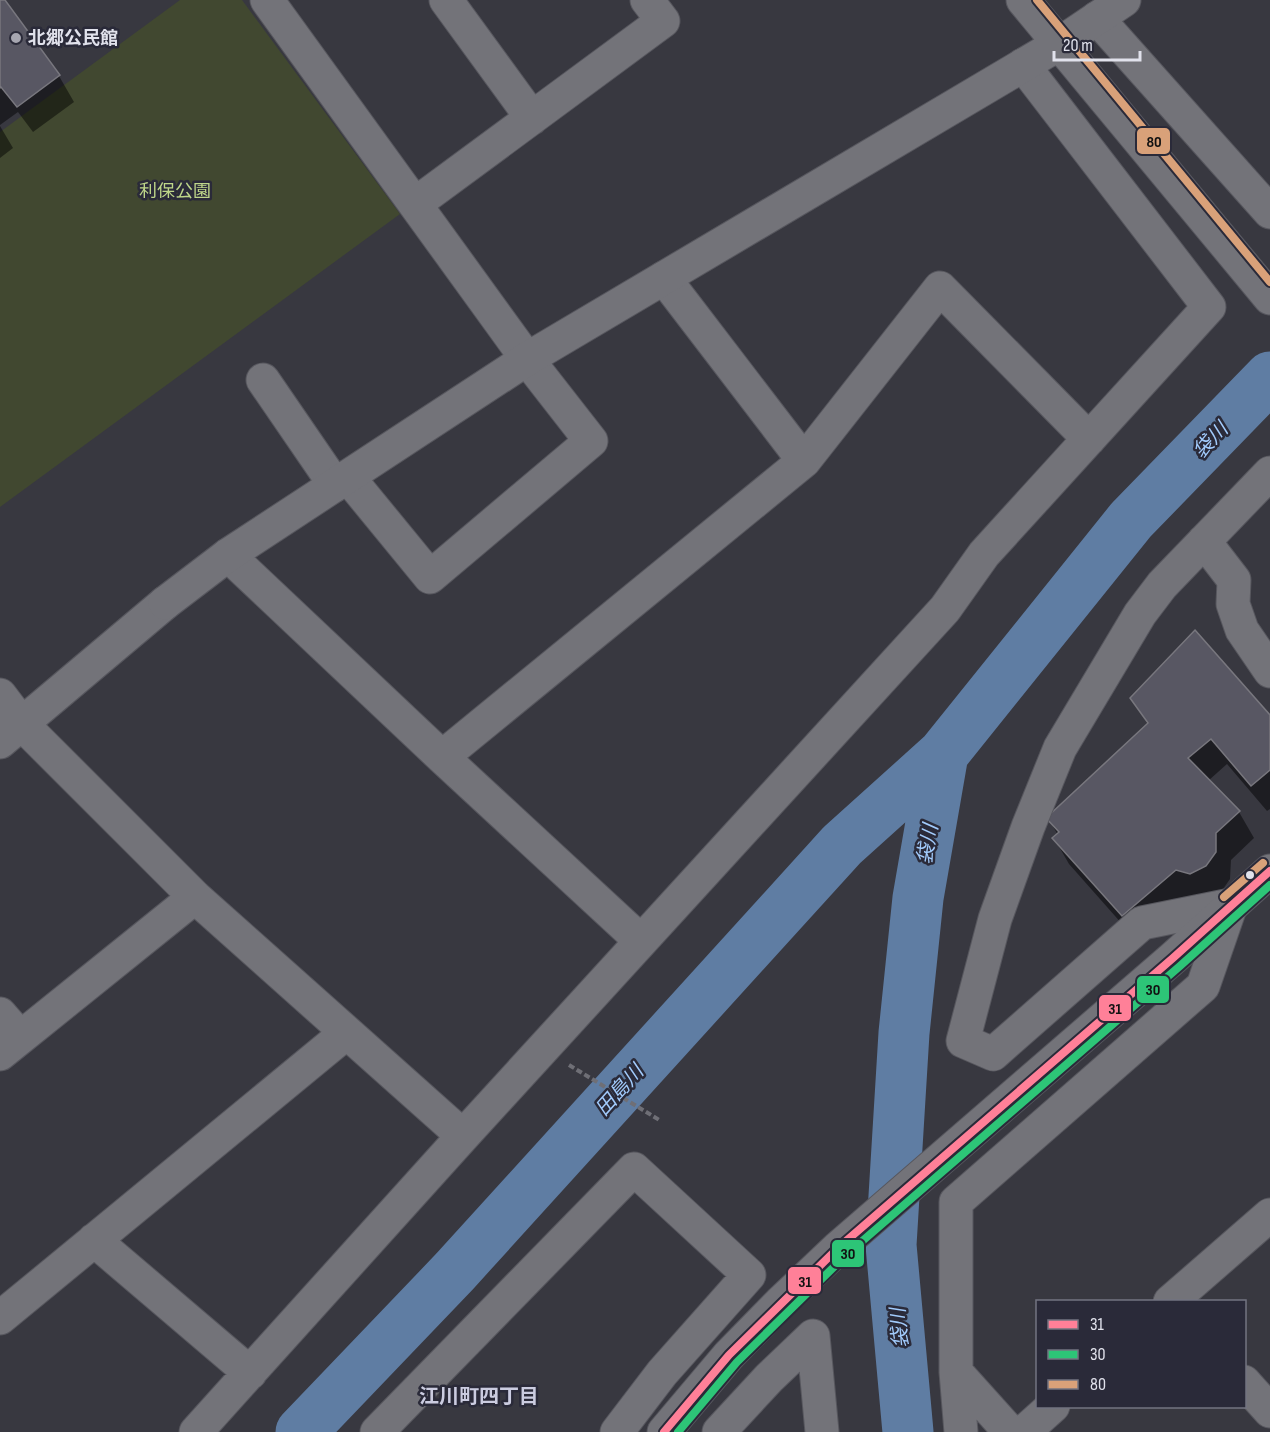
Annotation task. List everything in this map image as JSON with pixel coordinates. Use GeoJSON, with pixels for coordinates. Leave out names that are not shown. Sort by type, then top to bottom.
{"type":"FeatureCollection","features":[{"type":"Feature","properties":{"kind":"street"},"geometry":{"type":"LineString","coordinates":[[263,380],[341,481],[430,577],[591,441],[527,359],[267,0]]}},
{"type":"Feature","properties":{"kind":"street"},"geometry":{"type":"LineString","coordinates":[[446,0],[532,118]]}},
{"type":"Feature","properties":{"kind":"street"},"geometry":{"type":"LineString","coordinates":[[415,204],[663,21],[647,0]]}},
{"type":"Feature","properties":{"kind":"street"},"geometry":{"type":"LineString","coordinates":[[1023,0],[1270,298]]}},
{"type":"Feature","properties":{"kind":"street"},"geometry":{"type":"LineString","coordinates":[[11,733],[165,603],[228,555],[527,359],[1059,44],[1124,0]]}},
{"type":"Feature","properties":{"kind":"street"},"geometry":{"type":"LineString","coordinates":[[1096,18],[1270,212]]}},
{"type":"Feature","properties":{"kind":"street"},"geometry":{"type":"LineString","coordinates":[[196,1432],[462,1136],[945,609],[984,554],[1209,307],[1023,65]]}},
{"type":"Feature","properties":{"kind":"street"},"geometry":{"type":"LineString","coordinates":[[664,278],[804,461]]}},
{"type":"Feature","properties":{"kind":"street"},"geometry":{"type":"LineString","coordinates":[[442,757],[804,461],[940,288],[1089,439]]}},
{"type":"Feature","properties":{"kind":"street"},"geometry":{"type":"LineString","coordinates":[[1231,905],[1142,923],[993,1054],[963,1041],[995,919],[1028,827],[1060,748],[1140,614],[1161,585],[1270,473]]}},
{"type":"Feature","properties":{"kind":"street"},"geometry":{"type":"LineString","coordinates":[[1204,541],[1234,580],[1233,604],[1242,630],[1270,671]]}},
{"type":"Feature","properties":{"kind":"street"},"geometry":{"type":"LineString","coordinates":[[228,555],[641,941]]}},
{"type":"Feature","properties":{"kind":"street"},"geometry":{"type":"LineString","coordinates":[[0,695],[11,733],[462,1136]]}},
{"type":"Feature","properties":{"kind":"street"},"geometry":{"type":"LineString","coordinates":[[664,1432],[729,1354],[838,1248],[1270,871]]}},
{"type":"Feature","properties":{"kind":"street"},"geometry":{"type":"LineString","coordinates":[[7,1035],[195,897]]}},
{"type":"Feature","properties":{"kind":"street"},"geometry":{"type":"LineString","coordinates":[[961,1432],[956,1372],[956,1202],[1203,986],[1231,905]]}},
{"type":"Feature","properties":{"kind":"street"},"geometry":{"type":"LineString","coordinates":[[1,1315],[346,1033]]}},
{"type":"Feature","properties":{"kind":"street"},"geometry":{"type":"LineString","coordinates":[[377,1432],[634,1169],[749,1275],[662,1373],[617,1432]]}},
{"type":"Feature","properties":{"kind":"street"},"geometry":{"type":"LineString","coordinates":[[1173,1300],[1270,1215]]}},
{"type":"Feature","properties":{"kind":"street"},"geometry":{"type":"LineString","coordinates":[[94,1240],[250,1373]]}},
{"type":"Feature","properties":{"kind":"street"},"geometry":{"type":"LineString","coordinates":[[719,1432],[769,1378],[813,1336],[822,1432]]}},
{"type":"Feature","properties":{"kind":"street"},"geometry":{"type":"LineString","coordinates":[[956,1372],[1010,1432]]}},
{"type":"Feature","properties":{"kind":"street"},"geometry":{"type":"LineString","coordinates":[[1246,1383],[1270,1411]]}},
{"type":"Feature","properties":{"kind":"street"},"geometry":{"type":"LineString","coordinates":[[1024,1432],[1052,1408]]}},
{"type":"Feature","properties":{"kind":"path"},"geometry":{"type":"LineString","coordinates":[[542,1049],[661,1121]]}},
{"type":"Feature","properties":{"kind":"green space","name":"利保公園"},"geometry":{"type":"Polygon","coordinates":[[[180,0],[242,0],[400,214],[0,507],[0,132],[180,0]]]}},
{"type":"Feature","properties":{"kind":"building","name":"北郷公民館"},"geometry":{"type":"Polygon","coordinates":[[[0,0],[5,0],[60,75],[17,107],[0,88],[0,0]]]}},
{"type":"Feature","properties":{"kind":"building"},"geometry":{"type":"Polygon","coordinates":[[[1195,630],[1270,715],[1270,770],[1251,786],[1211,739],[1188,758],[1240,811],[1216,833],[1216,852],[1206,866],[1190,874],[1176,870],[1122,916],[1052,838],[1059,832],[1046,818],[1148,723],[1130,698],[1195,630]]]}},
{"type":"Feature","properties":{"kind":"waterway","name":"袋川"},"geometry":{"type":"LineString","coordinates":[[908,1432],[891,1245],[904,1033],[918,898],[943,754],[1131,520],[1270,377]]}},
{"type":"Feature","properties":{"kind":"waterway","name":"田島川"},"geometry":{"type":"LineString","coordinates":[[301,1432],[455,1271],[842,845],[943,754]]}},
{"type":"Feature","properties":{"kind":"transit line","name":"80"},"geometry":{"type":"LineString","coordinates":[[1037,0],[1270,282]]}},
{"type":"Feature","properties":{"kind":"transit line","name":"80"},"geometry":{"type":"LineString","coordinates":[[1224,897],[1263,863]]}},
{"type":"Feature","properties":{"kind":"transit line","name":"31"},"geometry":{"type":"LineString","coordinates":[[664,1432],[729,1355],[838,1248],[1270,871]]}},
{"type":"Feature","properties":{"kind":"transit line","name":"30"},"geometry":{"type":"LineString","coordinates":[[678,1432],[737,1362],[845,1256],[1180,966],[1270,885]]}},
{"type":"Feature","properties":{"kind":"place","name":"北郷公民館"},"geometry":{"type":"Point","coordinates":[16,38]}},
{"type":"Feature","properties":{"kind":"district","name":"江川町四丁目"},"geometry":{"type":"Point","coordinates":[479,1396]}}]}
